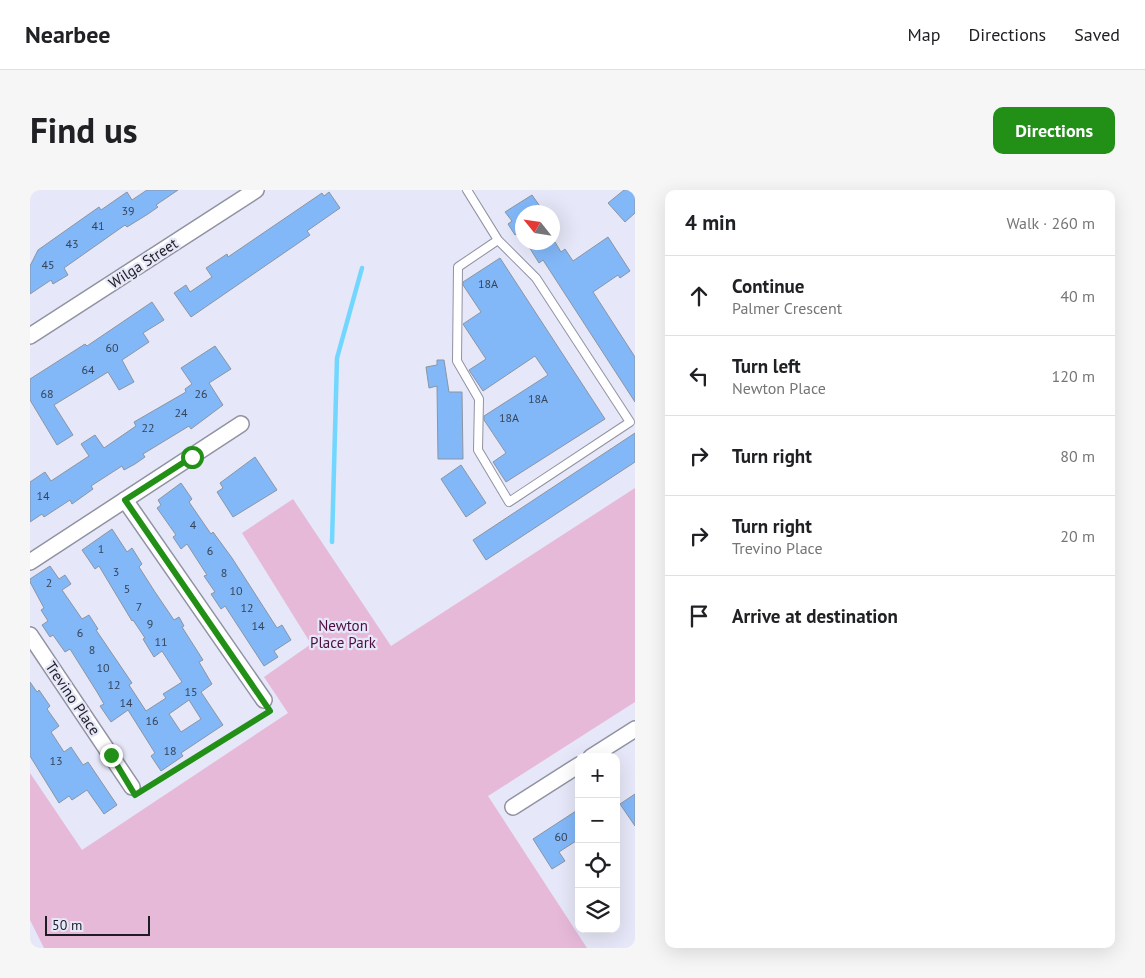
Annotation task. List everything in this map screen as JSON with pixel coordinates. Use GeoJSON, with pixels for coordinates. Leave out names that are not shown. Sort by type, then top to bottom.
{"type":"FeatureCollection","features":[{"type":"Feature","properties":{"kind":"street","name":"Wilga Street"},"geometry":{"type":"LineString","coordinates":[[30,336],[256,190]]}},
{"type":"Feature","properties":{"kind":"street"},"geometry":{"type":"LineString","coordinates":[[30,562],[241,424]]}},
{"type":"Feature","properties":{"kind":"street"},"geometry":{"type":"LineString","coordinates":[[125,500],[264,700]]}},
{"type":"Feature","properties":{"kind":"street","name":"Trevino Place"},"geometry":{"type":"LineString","coordinates":[[30,635],[132,787]]}},
{"type":"Feature","properties":{"kind":"street"},"geometry":{"type":"LineString","coordinates":[[597,753],[635,729]]}},
{"type":"Feature","properties":{"kind":"street"},"geometry":{"type":"LineString","coordinates":[[514,806],[575,768]]}},
{"type":"Feature","properties":{"kind":"lane"},"geometry":{"type":"LineString","coordinates":[[467,190],[498,240],[536,278],[632,420],[509,502],[478,450],[479,399],[457,360],[458,267],[498,240]]}},
{"type":"Feature","properties":{"kind":"path"},"geometry":{"type":"LineString","coordinates":[[132,787],[135,795],[270,711],[264,700]]}},
{"type":"Feature","properties":{"kind":"green space","name":"Newton Place Park"},"geometry":{"type":"Polygon","coordinates":[[[635,488],[635,702],[488,796],[575,930],[575,933],[577,933],[587,948],[44,948],[30,920],[30,773],[82,850],[288,713],[264,677],[311,644],[242,533],[293,499],[391,646],[635,488]]]}},
{"type":"Feature","properties":{"kind":"building"},"geometry":{"type":"Polygon","coordinates":[[[147,190],[178,190],[156,205],[158,207],[148,214],[127,227],[125,225],[64,268],[68,275],[53,284],[51,280],[30,294],[30,266],[38,250],[99,207],[101,210],[127,192],[132,200],[147,190]]]}},
{"type":"Feature","properties":{"kind":"building"},"geometry":{"type":"Polygon","coordinates":[[[624,190],[635,190],[635,213],[625,222],[608,203],[624,190]]]}},
{"type":"Feature","properties":{"kind":"building"},"geometry":{"type":"Polygon","coordinates":[[[329,192],[340,208],[307,231],[310,235],[191,317],[174,293],[186,285],[190,292],[212,277],[206,268],[227,254],[228,257],[322,193],[324,196],[329,192]]]}},
{"type":"Feature","properties":{"kind":"building"},"geometry":{"type":"Polygon","coordinates":[[[532,195],[539,205],[516,205],[532,195]]]}},
{"type":"Feature","properties":{"kind":"building"},"geometry":{"type":"Polygon","coordinates":[[[515,206],[515,235],[508,224],[512,221],[505,212],[515,206]]]}},
{"type":"Feature","properties":{"kind":"building"},"geometry":{"type":"Polygon","coordinates":[[[608,237],[630,271],[620,278],[618,275],[593,292],[635,357],[635,402],[543,260],[539,263],[531,250],[560,250],[561,252],[565,249],[573,261],[608,237]]]}},
{"type":"Feature","properties":{"kind":"building"},"geometry":{"type":"Polygon","coordinates":[[[500,258],[605,419],[506,482],[493,462],[506,453],[484,420],[484,416],[548,375],[535,356],[483,391],[469,370],[486,359],[463,324],[481,312],[463,285],[463,282],[500,258]]]}},
{"type":"Feature","properties":{"kind":"building"},"geometry":{"type":"Polygon","coordinates":[[[152,302],[164,320],[143,333],[149,342],[122,360],[134,382],[119,390],[108,372],[54,405],[73,435],[57,445],[30,400],[30,379],[85,344],[87,346],[152,302]]]}},
{"type":"Feature","properties":{"kind":"building"},"geometry":{"type":"Polygon","coordinates":[[[215,346],[231,369],[209,383],[223,405],[191,429],[189,426],[143,454],[145,457],[135,464],[124,470],[122,466],[91,486],[93,489],[72,504],[70,500],[44,517],[42,514],[30,522],[30,482],[45,472],[51,481],[89,456],[81,444],[95,435],[104,448],[136,426],[134,422],[186,392],[185,389],[192,384],[181,368],[215,346]]]}},
{"type":"Feature","properties":{"kind":"building"},"geometry":{"type":"Polygon","coordinates":[[[437,360],[444,360],[449,392],[462,392],[463,459],[438,459],[437,386],[429,388],[426,367],[437,365],[437,360]]]}},
{"type":"Feature","properties":{"kind":"building"},"geometry":{"type":"Polygon","coordinates":[[[635,433],[635,462],[486,560],[473,540],[635,433]]]}},
{"type":"Feature","properties":{"kind":"building"},"geometry":{"type":"Polygon","coordinates":[[[255,457],[277,490],[233,517],[217,492],[223,488],[220,483],[255,457]]]}},
{"type":"Feature","properties":{"kind":"building"},"geometry":{"type":"Polygon","coordinates":[[[461,465],[486,503],[466,517],[441,479],[461,465]]]}},
{"type":"Feature","properties":{"kind":"building"},"geometry":{"type":"Polygon","coordinates":[[[181,483],[192,499],[189,502],[211,534],[213,532],[232,558],[277,628],[282,625],[291,640],[274,651],[278,657],[264,666],[225,606],[221,609],[211,594],[215,592],[204,576],[207,575],[187,544],[181,549],[173,537],[176,535],[157,508],[161,505],[158,500],[181,483]]]}},
{"type":"Feature","properties":{"kind":"building"},"geometry":{"type":"Polygon","coordinates":[[[112,529],[127,552],[132,548],[142,564],[139,567],[174,620],[179,617],[184,626],[182,627],[203,660],[199,662],[212,684],[201,692],[223,725],[181,753],[183,756],[161,771],[151,756],[155,753],[128,710],[111,722],[100,706],[104,704],[70,649],[65,652],[53,635],[50,637],[42,625],[48,621],[41,610],[44,608],[30,579],[50,566],[59,579],[65,575],[71,584],[62,590],[82,619],[89,615],[98,629],[96,630],[132,683],[129,685],[146,711],[166,698],[163,694],[182,682],[162,651],[154,657],[143,639],[145,638],[132,621],[99,566],[95,569],[82,550],[112,529]],[[189,700],[169,714],[181,732],[201,719],[189,700]]]}},
{"type":"Feature","properties":{"kind":"building"},"geometry":{"type":"Polygon","coordinates":[[[30,682],[37,692],[39,690],[50,706],[47,709],[59,726],[51,732],[64,752],[71,747],[83,765],[88,762],[117,805],[104,814],[87,790],[72,800],[69,796],[59,803],[30,756],[30,682]]]}},
{"type":"Feature","properties":{"kind":"building"},"geometry":{"type":"Polygon","coordinates":[[[635,794],[635,826],[620,804],[635,794]]]}},
{"type":"Feature","properties":{"kind":"building"},"geometry":{"type":"Polygon","coordinates":[[[575,812],[575,842],[559,852],[565,861],[552,869],[533,839],[575,812]]]}},
{"type":"Feature","properties":{"kind":"waterway"},"geometry":{"type":"LineString","coordinates":[[332,542],[337,358],[362,268]]}},
{"type":"Feature","properties":{"kind":"route"},"geometry":{"type":"LineString","coordinates":[[111,755],[132,787],[135,795],[270,711],[125,500],[192,457]]}}]}
